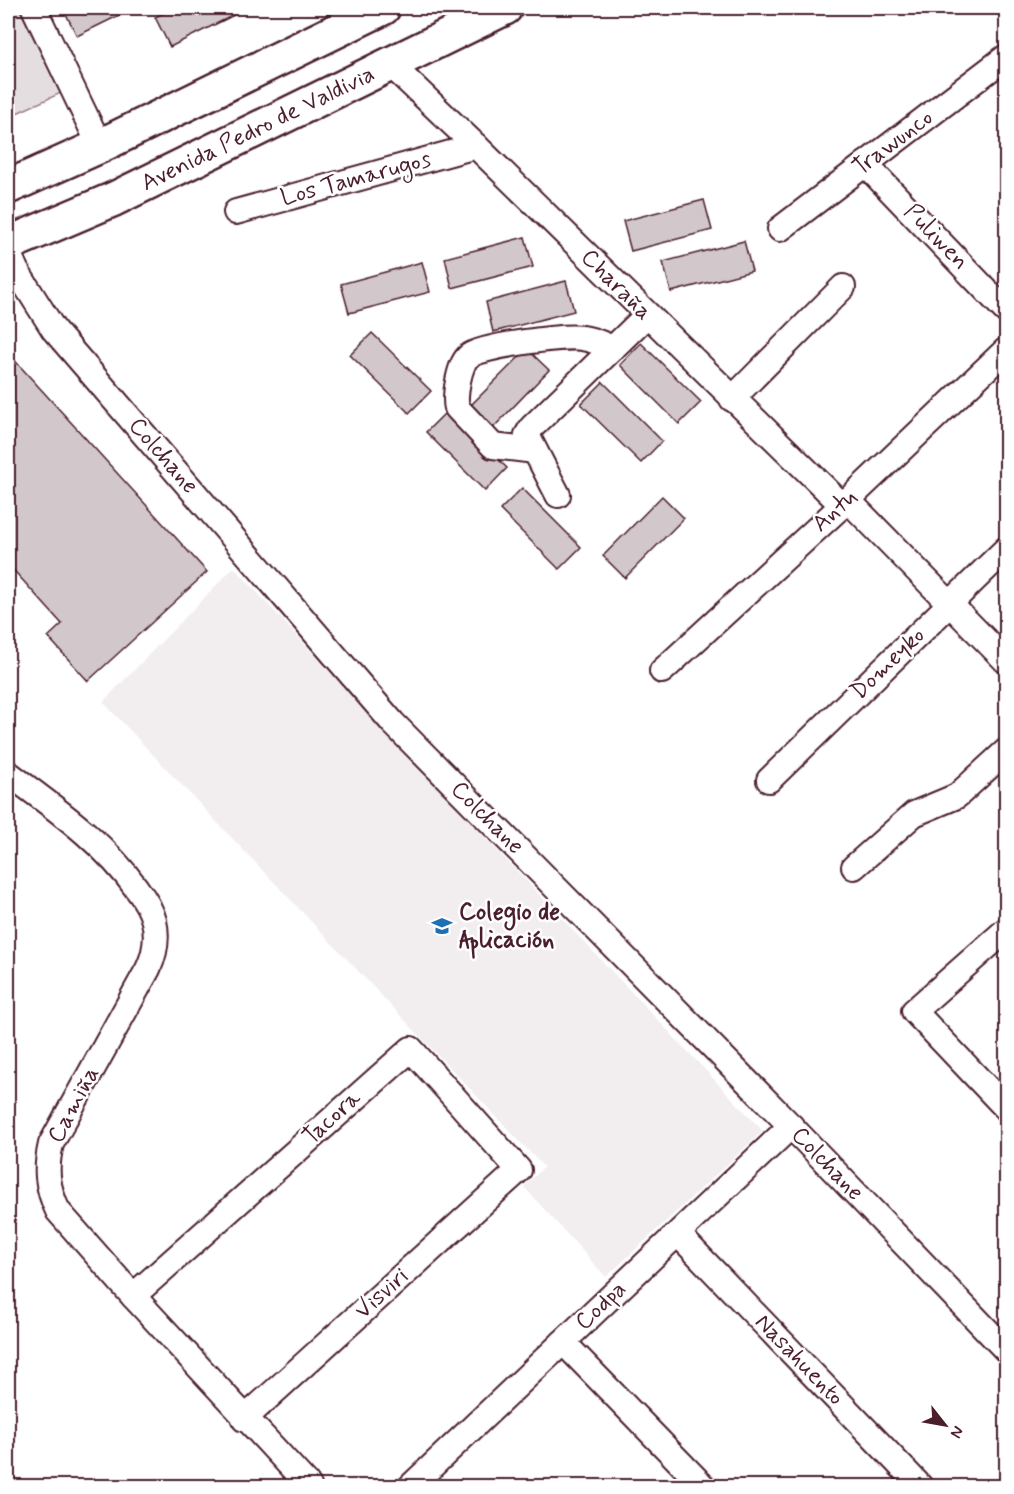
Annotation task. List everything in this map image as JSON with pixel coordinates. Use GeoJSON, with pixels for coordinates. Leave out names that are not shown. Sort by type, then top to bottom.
{"type":"FeatureCollection","features":[{"type":"Feature","properties":{"kind":"main road"},"geometry":{"type":"LineString","coordinates":[[8,187],[100,146],[383,8]]}},
{"type":"Feature","properties":{"kind":"main road"},"geometry":{"type":"LineString","coordinates":[[430,45],[439,25],[470,8]]}},
{"type":"Feature","properties":{"kind":"main road","name":"Avenida Pedro de Valdivia"},"geometry":{"type":"LineString","coordinates":[[8,244],[114,199],[505,8]]}},
{"type":"Feature","properties":{"kind":"street"},"geometry":{"type":"LineString","coordinates":[[34,8],[100,146]]}},
{"type":"Feature","properties":{"kind":"street","name":"Trawunco"},"geometry":{"type":"LineString","coordinates":[[780,229],[1006,57]]}},
{"type":"Feature","properties":{"kind":"street","name":"Charaña"},"geometry":{"type":"LineString","coordinates":[[390,64],[732,399],[845,503],[1006,661]]}},
{"type":"Feature","properties":{"kind":"street","name":"Los Tamarugos"},"geometry":{"type":"LineString","coordinates":[[236,212],[476,146]]}},
{"type":"Feature","properties":{"kind":"street","name":"Puliwen"},"geometry":{"type":"LineString","coordinates":[[865,164],[1006,311]]}},
{"type":"Feature","properties":{"kind":"street","name":"Colchane"},"geometry":{"type":"LineString","coordinates":[[8,251],[16,270],[54,330],[393,723],[791,1126],[1006,1350]]}},
{"type":"Feature","properties":{"kind":"street"},"geometry":{"type":"LineString","coordinates":[[732,399],[843,287]]}},
{"type":"Feature","properties":{"kind":"street"},"geometry":{"type":"LineString","coordinates":[[558,495],[527,435],[532,427],[647,315]]}},
{"type":"Feature","properties":{"kind":"street"},"geometry":{"type":"LineString","coordinates":[[535,451],[493,447],[457,408],[455,402],[461,366],[469,356],[511,344],[581,338],[613,348]]}},
{"type":"Feature","properties":{"kind":"street","name":"Antu"},"geometry":{"type":"LineString","coordinates":[[662,671],[845,503],[1006,350]]}},
{"type":"Feature","properties":{"kind":"street","name":"Domeyko"},"geometry":{"type":"LineString","coordinates":[[769,780],[1006,549]]}},
{"type":"Feature","properties":{"kind":"street"},"geometry":{"type":"LineString","coordinates":[[854,867],[914,814],[957,796],[1006,751]]}},
{"type":"Feature","properties":{"kind":"street","name":"Camiña"},"geometry":{"type":"LineString","coordinates":[[8,773],[84,831],[106,851],[143,897],[154,920],[156,945],[153,958],[55,1137],[47,1161],[47,1178],[51,1195],[58,1211],[133,1296],[244,1419],[309,1486]]}},
{"type":"Feature","properties":{"kind":"street"},"geometry":{"type":"LineString","coordinates":[[1006,930],[914,1011],[1006,1108]]}},
{"type":"Feature","properties":{"kind":"street","name":"Tacora"},"geometry":{"type":"LineString","coordinates":[[133,1296],[411,1048],[519,1170]]}},
{"type":"Feature","properties":{"kind":"street","name":"Codpa"},"geometry":{"type":"LineString","coordinates":[[411,1486],[791,1126]]}},
{"type":"Feature","properties":{"kind":"street","name":"Visviri"},"geometry":{"type":"LineString","coordinates":[[244,1419],[519,1170]]}},
{"type":"Feature","properties":{"kind":"street","name":"Nasahuento"},"geometry":{"type":"LineString","coordinates":[[678,1234],[920,1486]]}},
{"type":"Feature","properties":{"kind":"street"},"geometry":{"type":"LineString","coordinates":[[564,1342],[703,1486]]}},
{"type":"Feature","properties":{"kind":"shaded area"},"geometry":{"type":"Polygon","coordinates":[[[8,8],[19,8],[61,93],[8,117],[8,8]]]}},
{"type":"Feature","properties":{"kind":"shaded area","name":"Colegio de Aplicación"},"geometry":{"type":"Polygon","coordinates":[[[234,567],[374,720],[763,1131],[606,1277],[524,1187],[544,1167],[103,702],[234,567]]]}},
{"type":"Feature","properties":{"kind":"building"},"geometry":{"type":"Polygon","coordinates":[[[63,8],[134,8],[77,36],[63,8]]]}},
{"type":"Feature","properties":{"kind":"building"},"geometry":{"type":"Polygon","coordinates":[[[175,8],[246,9],[170,47],[155,17],[175,8]]]}},
{"type":"Feature","properties":{"kind":"building"},"geometry":{"type":"Polygon","coordinates":[[[704,200],[712,230],[631,251],[623,221],[704,200]]]}},
{"type":"Feature","properties":{"kind":"building"},"geometry":{"type":"Polygon","coordinates":[[[525,237],[533,267],[452,288],[445,258],[525,237]]]}},
{"type":"Feature","properties":{"kind":"building"},"geometry":{"type":"Polygon","coordinates":[[[744,241],[752,271],[671,292],[663,262],[744,241]]]}},
{"type":"Feature","properties":{"kind":"building"},"geometry":{"type":"Polygon","coordinates":[[[422,262],[430,292],[349,313],[341,284],[422,262]]]}},
{"type":"Feature","properties":{"kind":"building"},"geometry":{"type":"Polygon","coordinates":[[[566,281],[574,311],[493,332],[486,302],[566,281]]]}},
{"type":"Feature","properties":{"kind":"building"},"geometry":{"type":"Polygon","coordinates":[[[372,333],[431,391],[409,413],[350,355],[372,333]]]}},
{"type":"Feature","properties":{"kind":"building"},"geometry":{"type":"Polygon","coordinates":[[[641,343],[701,402],[679,424],[620,365],[641,343]]]}},
{"type":"Feature","properties":{"kind":"building"},"geometry":{"type":"Polygon","coordinates":[[[527,349],[549,370],[491,430],[468,408],[527,349]]]}},
{"type":"Feature","properties":{"kind":"building"},"geometry":{"type":"Polygon","coordinates":[[[8,353],[207,572],[88,681],[48,637],[62,624],[8,564],[8,353]]]}},
{"type":"Feature","properties":{"kind":"building"},"geometry":{"type":"Polygon","coordinates":[[[603,382],[662,441],[641,463],[581,404],[603,382]]]}},
{"type":"Feature","properties":{"kind":"building"},"geometry":{"type":"Polygon","coordinates":[[[448,410],[507,468],[485,491],[426,432],[448,410]]]}},
{"type":"Feature","properties":{"kind":"building"},"geometry":{"type":"Polygon","coordinates":[[[522,488],[581,547],[559,569],[500,510],[522,488]]]}},
{"type":"Feature","properties":{"kind":"building"},"geometry":{"type":"Polygon","coordinates":[[[662,496],[684,518],[625,578],[603,556],[662,496]]]}},
{"type":"Feature","properties":{"kind":"place","name":"Colegio de Aplicación"},"geometry":{"type":"Point","coordinates":[442,926]}}]}
